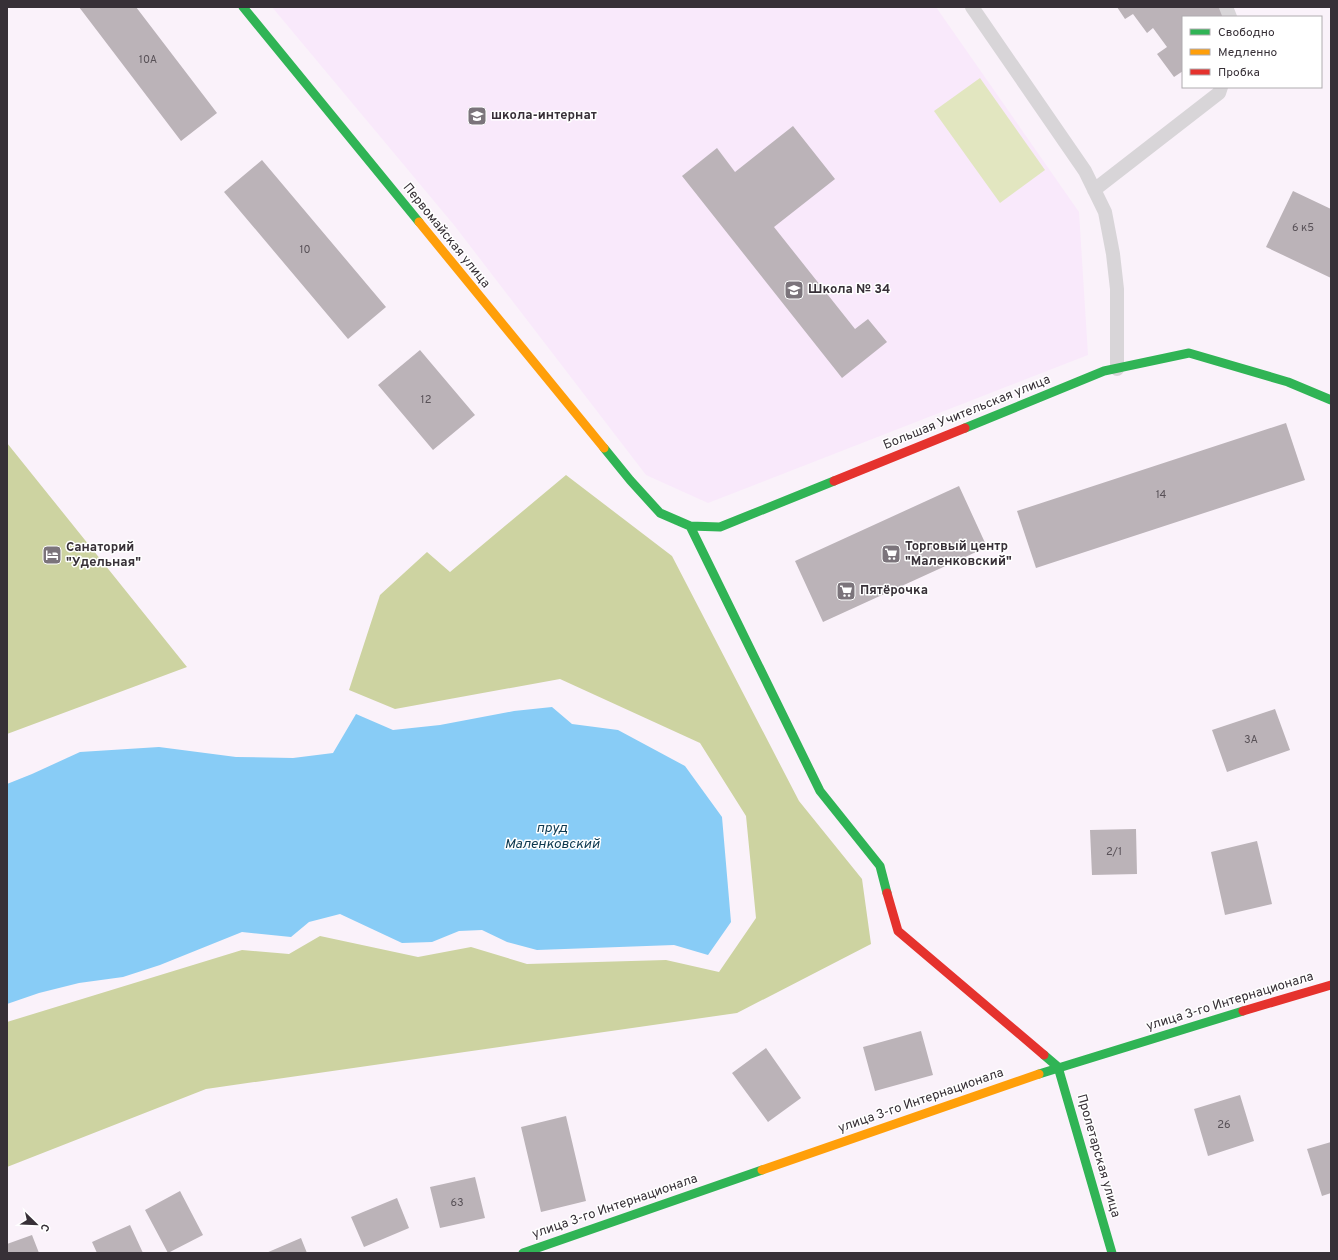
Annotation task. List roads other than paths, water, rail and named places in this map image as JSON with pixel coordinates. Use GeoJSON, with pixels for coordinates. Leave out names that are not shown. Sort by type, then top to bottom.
{"type":"FeatureCollection","features":[{"type":"Feature","properties":{"kind":"street","name":"Первомайская улица"},"geometry":{"type":"LineString","coordinates":[[243,7],[630,480]]}},
{"type":"Feature","properties":{"kind":"street","name":"Большая Учительская улица"},"geometry":{"type":"LineString","coordinates":[[630,480],[660,513],[690,526],[720,528],[1104,372],[1189,353],[1288,382],[1331,400]]}},
{"type":"Feature","properties":{"kind":"street"},"geometry":{"type":"LineString","coordinates":[[690,526],[820,791],[880,866],[898,931],[1058,1067]]}},
{"type":"Feature","properties":{"kind":"street","name":"улица 3-го Интернационала"},"geometry":{"type":"LineString","coordinates":[[523,1253],[1058,1067],[1331,985]]}},
{"type":"Feature","properties":{"kind":"street","name":"Пролетарская улица"},"geometry":{"type":"LineString","coordinates":[[1058,1067],[1112,1253]]}},
{"type":"Feature","properties":{"kind":"lane"},"geometry":{"type":"LineString","coordinates":[[972,7],[1085,171],[1105,212],[1113,254],[1117,289],[1117,369]]}},
{"type":"Feature","properties":{"kind":"lane"},"geometry":{"type":"LineString","coordinates":[[1094,190],[1219,93],[1221,88]]}},
{"type":"Feature","properties":{"kind":"water","name":"пруд Маленковский"},"geometry":{"type":"Polygon","coordinates":[[[552,707],[572,724],[618,730],[685,766],[722,817],[731,922],[708,955],[674,945],[537,950],[507,942],[482,930],[459,931],[432,942],[402,943],[340,914],[309,922],[291,937],[242,932],[160,965],[123,977],[79,983],[39,993],[7,1004],[7,784],[80,752],[159,747],[236,757],[293,758],[333,753],[356,714],[393,730],[440,725],[514,711],[552,707]]]}},
{"type":"Feature","properties":{"kind":"place","name":"школа-интернат"},"geometry":{"type":"Point","coordinates":[477,116]}},
{"type":"Feature","properties":{"kind":"place","name":"Школа № 34"},"geometry":{"type":"Point","coordinates":[794,290]}},
{"type":"Feature","properties":{"kind":"place","name":"Торговый центр \"Маленковский\""},"geometry":{"type":"Point","coordinates":[891,554]}},
{"type":"Feature","properties":{"kind":"place","name":"Санаторий \"Удельная\""},"geometry":{"type":"Point","coordinates":[52,555]}},
{"type":"Feature","properties":{"kind":"place","name":"Пятёрочка"},"geometry":{"type":"Point","coordinates":[846,591]}}]}
